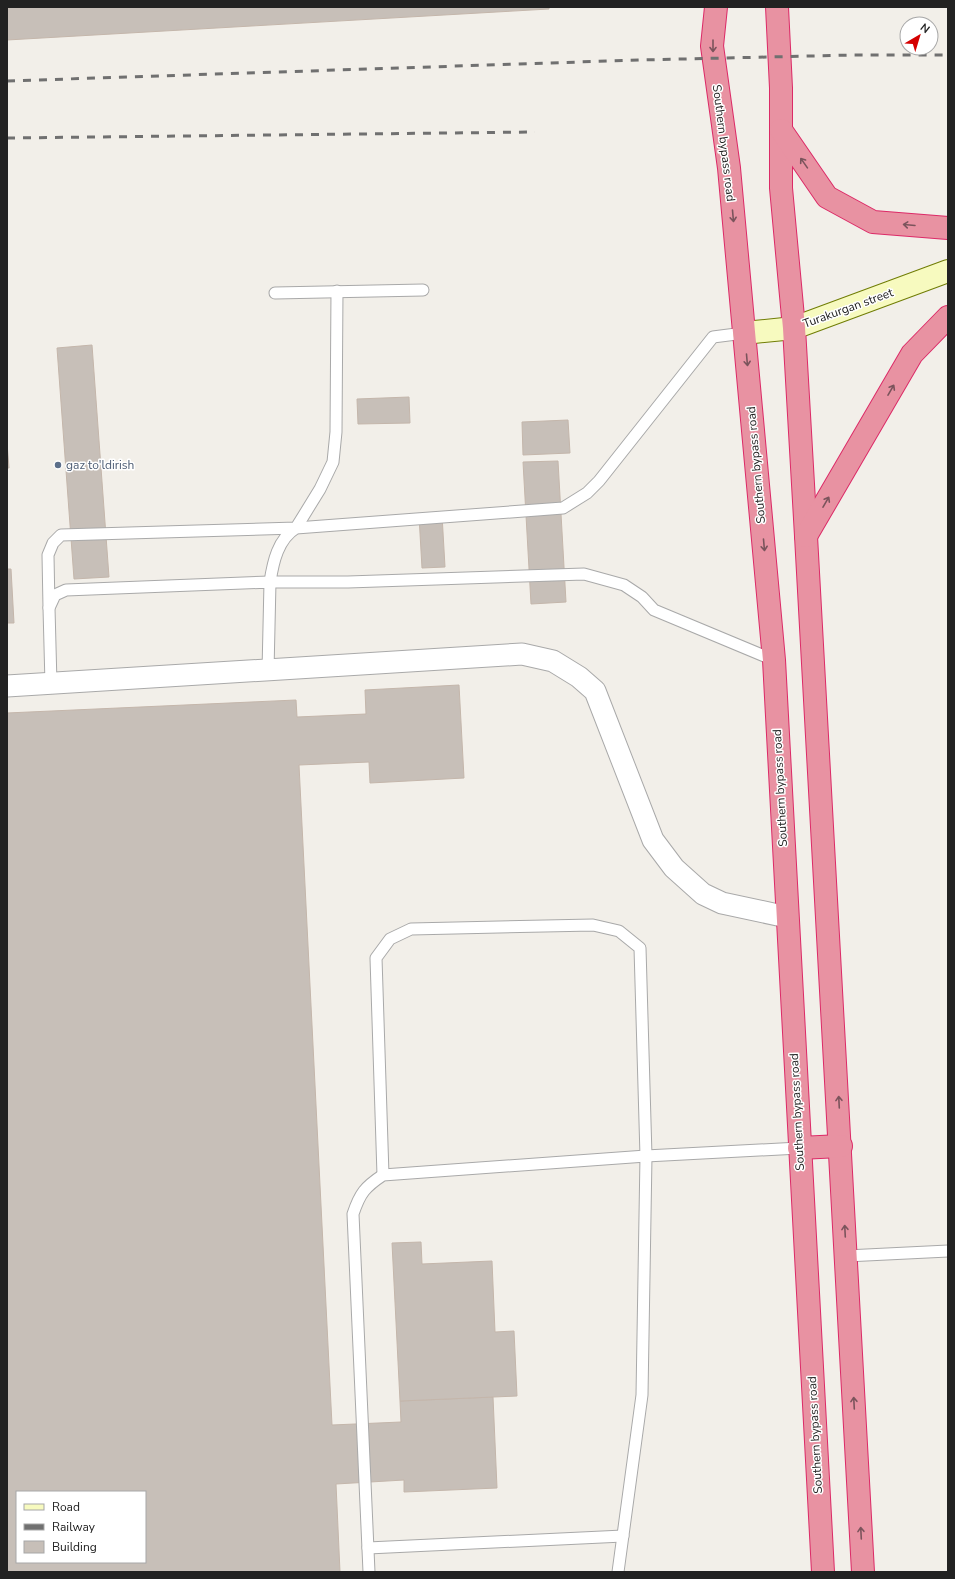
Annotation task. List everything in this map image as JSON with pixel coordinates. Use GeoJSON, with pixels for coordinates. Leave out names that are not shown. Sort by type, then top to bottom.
{"type":"FeatureCollection","features":[{"type":"Feature","properties":{"kind":"highway","name":"Southern bypass road"},"geometry":{"type":"LineString","coordinates":[[716,7],[712,46],[729,168],[774,660],[799,1148],[823,1572]]}},
{"type":"Feature","properties":{"kind":"highway"},"geometry":{"type":"LineString","coordinates":[[777,7],[781,130],[781,188],[794,328],[841,1146],[863,1572]]}},
{"type":"Feature","properties":{"kind":"highway"},"geometry":{"type":"LineString","coordinates":[[781,130],[827,197],[873,222],[948,228]]}},
{"type":"Feature","properties":{"kind":"highway"},"geometry":{"type":"LineString","coordinates":[[806,536],[912,354],[948,317]]}},
{"type":"Feature","properties":{"kind":"highway"},"geometry":{"type":"LineString","coordinates":[[799,1148],[841,1146]]}},
{"type":"Feature","properties":{"kind":"main road","name":"Turakurgan street"},"geometry":{"type":"LineString","coordinates":[[744,333],[794,328],[948,271]]}},
{"type":"Feature","properties":{"kind":"street"},"geometry":{"type":"LineString","coordinates":[[7,686],[268,671],[522,654],[553,661],[579,677],[595,691],[653,840],[674,868],[703,894],[722,903],[787,917]]}},
{"type":"Feature","properties":{"kind":"lane"},"geometry":{"type":"LineString","coordinates":[[275,293],[423,290]]}},
{"type":"Feature","properties":{"kind":"lane"},"geometry":{"type":"LineString","coordinates":[[268,671],[270,582],[273,564],[283,539],[296,528],[320,489],[333,462],[336,432],[337,291]]}},
{"type":"Feature","properties":{"kind":"lane"},"geometry":{"type":"LineString","coordinates":[[51,684],[48,555],[53,543],[61,535],[296,528],[563,508],[587,493],[599,481],[713,337],[744,333]]}},
{"type":"Feature","properties":{"kind":"lane"},"geometry":{"type":"LineString","coordinates":[[50,608],[55,595],[66,590],[270,582],[341,582],[584,574],[624,585],[642,597],[654,610],[774,660]]}},
{"type":"Feature","properties":{"kind":"lane"},"geometry":{"type":"LineString","coordinates":[[383,1176],[376,958],[390,939],[411,929],[593,925],[619,931],[640,948],[646,1156],[642,1395],[618,1572]]}},
{"type":"Feature","properties":{"kind":"lane"},"geometry":{"type":"LineString","coordinates":[[369,1572],[353,1214],[358,1198],[366,1186],[383,1176],[646,1156],[799,1148]]}},
{"type":"Feature","properties":{"kind":"lane"},"geometry":{"type":"LineString","coordinates":[[846,1256],[948,1251]]}},
{"type":"Feature","properties":{"kind":"lane"},"geometry":{"type":"LineString","coordinates":[[368,1548],[623,1536]]}},
{"type":"Feature","properties":{"kind":"building"},"geometry":{"type":"Polygon","coordinates":[[[7,7],[549,7],[549,9],[7,40],[7,7]]]}},
{"type":"Feature","properties":{"kind":"building"},"geometry":{"type":"Polygon","coordinates":[[[92,345],[109,577],[74,579],[57,348],[92,345]]]}},
{"type":"Feature","properties":{"kind":"building"},"geometry":{"type":"Polygon","coordinates":[[[409,397],[410,423],[358,424],[357,399],[409,397]]]}},
{"type":"Feature","properties":{"kind":"building"},"geometry":{"type":"Polygon","coordinates":[[[568,420],[570,453],[523,455],[522,422],[568,420]]]}},
{"type":"Feature","properties":{"kind":"building"},"geometry":{"type":"Polygon","coordinates":[[[7,443],[9,468],[7,468],[7,443]]]}},
{"type":"Feature","properties":{"kind":"building"},"geometry":{"type":"Polygon","coordinates":[[[558,461],[566,602],[531,604],[523,462],[558,461]]]}},
{"type":"Feature","properties":{"kind":"building"},"geometry":{"type":"Polygon","coordinates":[[[442,515],[445,567],[422,568],[419,516],[442,515]]]}},
{"type":"Feature","properties":{"kind":"building"},"geometry":{"type":"Polygon","coordinates":[[[7,569],[11,569],[14,623],[7,623],[7,569]]]}},
{"type":"Feature","properties":{"kind":"building"},"geometry":{"type":"Polygon","coordinates":[[[459,685],[464,778],[370,783],[369,762],[299,765],[332,1425],[401,1422],[400,1401],[493,1397],[497,1488],[404,1492],[404,1480],[336,1484],[340,1572],[7,1572],[7,713],[296,700],[297,717],[366,714],[365,690],[459,685]]]}},
{"type":"Feature","properties":{"kind":"building"},"geometry":{"type":"Polygon","coordinates":[[[421,1242],[422,1264],[492,1261],[495,1332],[514,1331],[517,1396],[400,1401],[392,1243],[421,1242]]]}},
{"type":"Feature","properties":{"kind":"railway"},"geometry":{"type":"LineString","coordinates":[[7,81],[639,60],[854,55],[948,55]]}},
{"type":"Feature","properties":{"kind":"railway"},"geometry":{"type":"LineString","coordinates":[[7,138],[535,132]]}},
{"type":"Feature","properties":{"kind":"place","name":"gaz to'ldirish"},"geometry":{"type":"Point","coordinates":[58,465]}}]}
